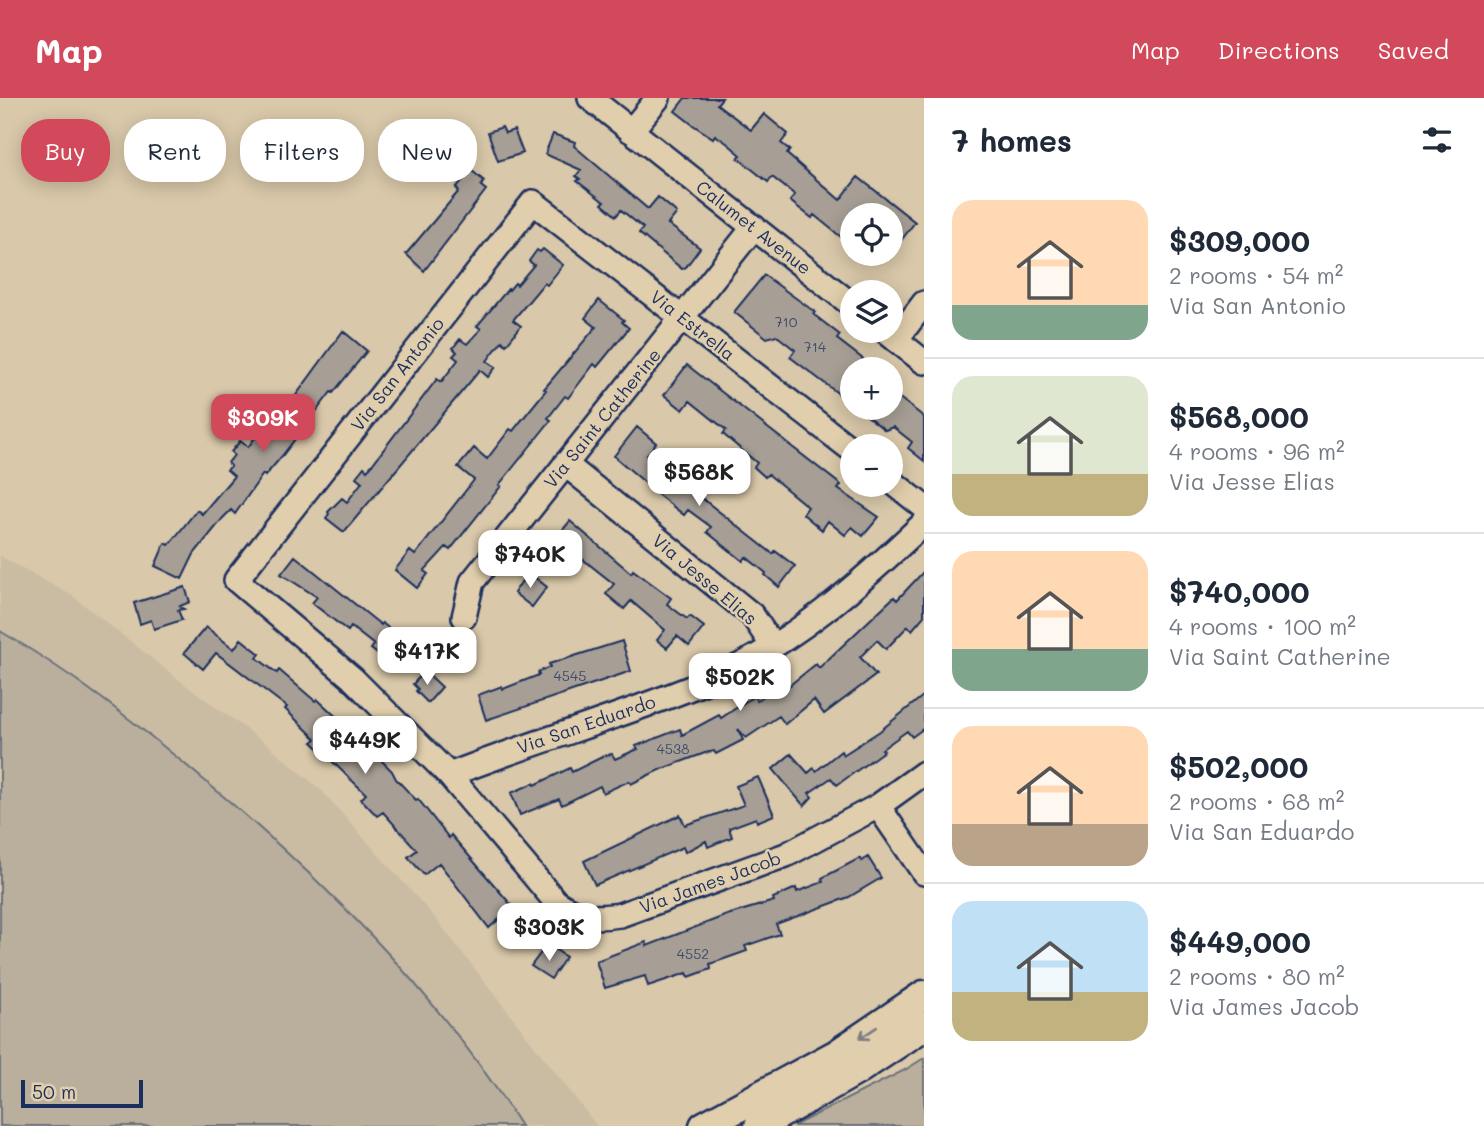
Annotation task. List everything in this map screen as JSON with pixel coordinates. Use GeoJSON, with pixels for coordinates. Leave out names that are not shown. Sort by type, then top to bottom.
{"type":"FeatureCollection","features":[{"type":"Feature","properties":{"kind":"main road"},"geometry":{"type":"LineString","coordinates":[[704,1126],[827,1060],[924,995]]}},
{"type":"Feature","properties":{"kind":"main road"},"geometry":{"type":"LineString","coordinates":[[759,1126],[856,1071],[924,1026]]}},
{"type":"Feature","properties":{"kind":"street","name":"Calumet Avenue"},"geometry":{"type":"LineString","coordinates":[[590,98],[840,295]]}},
{"type":"Feature","properties":{"kind":"street"},"geometry":{"type":"LineString","coordinates":[[632,131],[658,98]]}},
{"type":"Feature","properties":{"kind":"street","name":"Via Estrella"},"geometry":{"type":"LineString","coordinates":[[533,202],[840,441]]}},
{"type":"Feature","properties":{"kind":"street","name":"Via San Antonio"},"geometry":{"type":"LineString","coordinates":[[236,580],[533,202]]}},
{"type":"Feature","properties":{"kind":"street","name":"Via Saint Catherine"},"geometry":{"type":"LineString","coordinates":[[464,617],[472,582],[754,227]]}},
{"type":"Feature","properties":{"kind":"street"},"geometry":{"type":"LineString","coordinates":[[903,323],[924,303]]}},
{"type":"Feature","properties":{"kind":"street"},"geometry":{"type":"LineString","coordinates":[[900,343],[924,362]]}},
{"type":"Feature","properties":{"kind":"street","name":"Via Jesse Elias"},"geometry":{"type":"LineString","coordinates":[[565,464],[752,615],[773,646]]}},
{"type":"Feature","properties":{"kind":"street"},"geometry":{"type":"LineString","coordinates":[[903,490],[924,507]]}},
{"type":"Feature","properties":{"kind":"street","name":"Via San Eduardo"},"geometry":{"type":"LineString","coordinates":[[449,775],[711,679],[773,646],[826,609],[884,561],[924,523]]}},
{"type":"Feature","properties":{"kind":"street","name":"Via James Jacob"},"geometry":{"type":"LineString","coordinates":[[236,580],[352,678],[449,775],[556,902],[573,913],[591,919],[620,915],[786,855],[878,806],[924,773]]}},
{"type":"Feature","properties":{"kind":"street"},"geometry":{"type":"LineString","coordinates":[[878,806],[924,873]]}},
{"type":"Feature","properties":{"kind":"shaded area"},"geometry":{"type":"Polygon","coordinates":[[[0,556],[74,597],[183,683],[268,745],[321,790],[436,919],[597,1126],[521,1126],[495,1085],[408,974],[247,816],[133,721],[48,659],[0,631],[0,556]]]}},
{"type":"Feature","properties":{"kind":"shaded area"},"geometry":{"type":"Polygon","coordinates":[[[0,631],[52,663],[126,717],[288,853],[414,982],[488,1076],[521,1126],[0,1126],[0,631]]]}},
{"type":"Feature","properties":{"kind":"shaded area"},"geometry":{"type":"Polygon","coordinates":[[[924,1058],[924,1126],[793,1126],[905,1070],[924,1058]]]}},
{"type":"Feature","properties":{"kind":"building"},"geometry":{"type":"Polygon","coordinates":[[[685,98],[722,98],[717,104],[751,130],[764,114],[788,134],[781,143],[790,150],[787,154],[840,200],[858,177],[891,203],[840,203],[840,236],[814,215],[812,218],[790,201],[795,195],[772,177],[768,182],[738,158],[741,155],[728,144],[715,135],[713,138],[675,111],[685,98]]]}},
{"type":"Feature","properties":{"kind":"building"},"geometry":{"type":"Polygon","coordinates":[[[502,127],[505,133],[514,130],[523,153],[498,161],[488,132],[502,127]]]}},
{"type":"Feature","properties":{"kind":"building"},"geometry":{"type":"Polygon","coordinates":[[[553,134],[575,142],[574,146],[648,209],[658,197],[677,213],[668,224],[700,248],[686,267],[682,269],[639,233],[643,228],[621,210],[616,216],[602,204],[604,202],[577,181],[580,179],[576,176],[581,170],[545,154],[553,134]]]}},
{"type":"Feature","properties":{"kind":"building"},"geometry":{"type":"Polygon","coordinates":[[[477,175],[484,181],[481,186],[486,190],[424,271],[406,254],[459,191],[456,188],[461,182],[477,182],[477,175]]]}},
{"type":"Feature","properties":{"kind":"building"},"geometry":{"type":"Polygon","coordinates":[[[903,213],[915,222],[903,238],[903,213]]]}},
{"type":"Feature","properties":{"kind":"building"},"geometry":{"type":"Polygon","coordinates":[[[543,249],[563,265],[513,320],[521,326],[506,345],[502,341],[487,361],[496,367],[488,377],[480,370],[344,532],[326,518],[328,512],[342,498],[347,502],[362,482],[356,477],[364,467],[367,470],[371,466],[437,379],[441,382],[458,360],[453,356],[457,352],[453,348],[460,339],[467,344],[481,329],[477,326],[508,289],[515,283],[517,285],[534,265],[529,261],[537,250],[540,252],[543,249]]]}},
{"type":"Feature","properties":{"kind":"building"},"geometry":{"type":"Polygon","coordinates":[[[764,275],[815,312],[813,314],[840,335],[837,339],[840,343],[860,357],[840,357],[840,395],[790,357],[795,350],[776,335],[767,338],[734,312],[764,275]]]}},
{"type":"Feature","properties":{"kind":"building"},"geometry":{"type":"Polygon","coordinates":[[[599,300],[624,320],[622,322],[629,328],[597,367],[594,364],[568,398],[565,396],[548,418],[551,420],[450,550],[446,547],[424,571],[428,574],[417,588],[395,570],[410,551],[415,555],[474,480],[458,467],[474,448],[487,459],[510,429],[513,431],[596,327],[585,318],[599,300]]]}},
{"type":"Feature","properties":{"kind":"building"},"geometry":{"type":"Polygon","coordinates":[[[343,331],[367,351],[333,393],[331,392],[282,456],[265,476],[263,474],[235,514],[231,510],[223,518],[194,554],[182,579],[155,566],[165,543],[169,545],[197,510],[202,514],[234,476],[227,470],[234,455],[231,452],[240,441],[248,447],[269,419],[275,424],[343,331]]]}},
{"type":"Feature","properties":{"kind":"building"},"geometry":{"type":"Polygon","coordinates":[[[687,365],[840,484],[840,497],[850,497],[879,517],[863,536],[852,527],[845,535],[828,521],[822,530],[803,514],[808,507],[768,474],[765,477],[754,467],[757,463],[723,434],[726,430],[690,401],[683,410],[664,395],[687,365]]]}},
{"type":"Feature","properties":{"kind":"building"},"geometry":{"type":"Polygon","coordinates":[[[903,401],[924,417],[924,461],[908,448],[912,442],[903,434],[893,427],[885,430],[872,420],[903,420],[903,401]]]}},
{"type":"Feature","properties":{"kind":"building"},"geometry":{"type":"Polygon","coordinates":[[[637,427],[656,443],[647,455],[773,554],[775,551],[795,566],[779,587],[746,557],[743,561],[707,532],[711,527],[688,510],[684,515],[614,456],[637,427]]]}},
{"type":"Feature","properties":{"kind":"building"},"geometry":{"type":"Polygon","coordinates":[[[570,521],[631,573],[633,570],[671,598],[667,604],[687,619],[690,616],[704,627],[689,646],[677,636],[667,648],[657,640],[665,630],[631,601],[624,609],[606,594],[614,584],[556,538],[570,521]]]}},
{"type":"Feature","properties":{"kind":"building"},"geometry":{"type":"Polygon","coordinates":[[[295,556],[381,625],[382,623],[402,638],[385,660],[371,649],[374,645],[351,627],[348,631],[312,603],[317,597],[281,574],[295,556]]]}},
{"type":"Feature","properties":{"kind":"building"},"geometry":{"type":"Polygon","coordinates":[[[924,571],[924,616],[912,630],[908,626],[886,649],[877,640],[860,657],[876,675],[824,714],[814,700],[785,724],[779,716],[746,738],[738,729],[743,740],[716,754],[714,751],[705,753],[631,784],[629,781],[603,793],[600,786],[562,805],[559,799],[520,815],[511,793],[570,768],[572,772],[604,756],[612,754],[615,759],[638,749],[636,746],[680,729],[682,735],[719,715],[721,718],[754,696],[757,701],[772,689],[775,693],[782,686],[785,689],[816,664],[819,668],[894,597],[897,600],[924,571]]]}},
{"type":"Feature","properties":{"kind":"building"},"geometry":{"type":"Polygon","coordinates":[[[528,572],[547,587],[532,607],[514,593],[528,572]]]}},
{"type":"Feature","properties":{"kind":"building"},"geometry":{"type":"Polygon","coordinates":[[[185,587],[190,602],[180,606],[184,609],[178,610],[182,620],[154,629],[151,620],[140,624],[134,603],[185,587]]]}},
{"type":"Feature","properties":{"kind":"building"},"geometry":{"type":"Polygon","coordinates":[[[206,627],[234,649],[241,639],[260,654],[257,658],[277,673],[279,670],[315,701],[317,699],[354,733],[351,736],[369,755],[372,751],[392,771],[396,779],[418,799],[449,838],[451,835],[513,907],[489,928],[439,863],[424,875],[408,857],[417,850],[383,812],[377,816],[361,799],[366,794],[312,742],[316,739],[285,709],[287,707],[216,653],[203,669],[184,653],[206,627]]]}},
{"type":"Feature","properties":{"kind":"building"},"geometry":{"type":"Polygon","coordinates":[[[622,641],[631,671],[486,720],[478,695],[539,675],[538,672],[550,667],[549,664],[622,641]]]}},
{"type":"Feature","properties":{"kind":"building"},"geometry":{"type":"Polygon","coordinates":[[[425,671],[442,687],[428,703],[413,684],[425,671]]]}},
{"type":"Feature","properties":{"kind":"building"},"geometry":{"type":"Polygon","coordinates":[[[924,695],[924,728],[912,737],[907,731],[837,785],[831,778],[809,793],[812,797],[804,806],[773,769],[791,754],[808,773],[814,768],[816,771],[841,751],[843,755],[880,731],[924,695]]]}},
{"type":"Feature","properties":{"kind":"building"},"geometry":{"type":"Polygon","coordinates":[[[758,777],[774,815],[757,822],[756,818],[729,828],[732,837],[708,847],[706,841],[685,852],[683,847],[595,885],[584,861],[680,815],[685,825],[744,805],[736,786],[758,777]]]}},
{"type":"Feature","properties":{"kind":"building"},"geometry":{"type":"Polygon","coordinates":[[[868,857],[881,878],[849,897],[776,924],[780,934],[745,946],[747,951],[710,964],[711,969],[689,977],[687,973],[648,986],[645,976],[605,988],[596,961],[774,901],[773,898],[796,888],[797,892],[823,882],[822,878],[860,858],[862,861],[868,857]]]}},
{"type":"Feature","properties":{"kind":"building"},"geometry":{"type":"Polygon","coordinates":[[[552,947],[566,957],[551,979],[531,966],[542,951],[547,954],[552,947]]]}}]}
